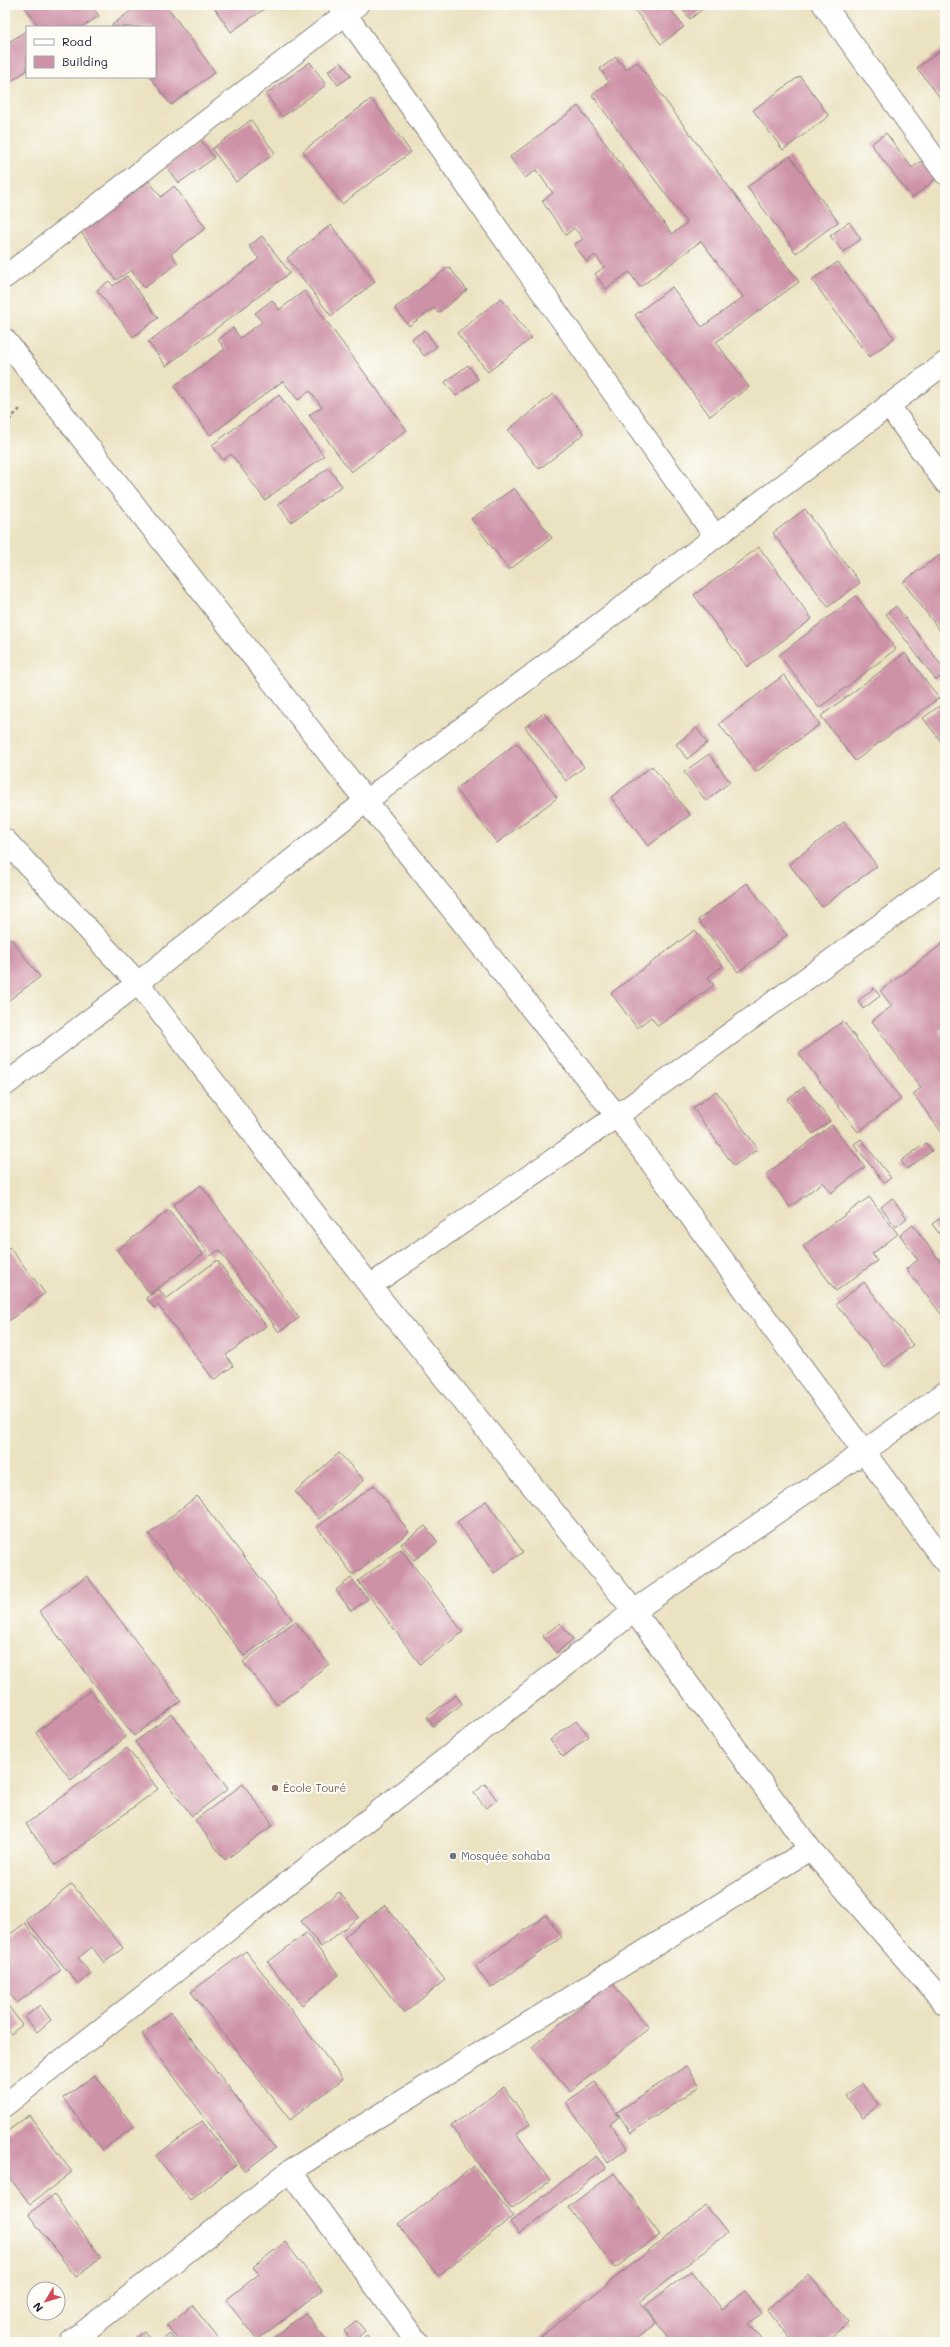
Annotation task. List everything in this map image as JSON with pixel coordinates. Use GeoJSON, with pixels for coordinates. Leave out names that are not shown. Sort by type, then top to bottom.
{"type":"FeatureCollection","features":[{"type":"Feature","properties":{"kind":"street"},"geometry":{"type":"LineString","coordinates":[[824,5],[945,173]]}},
{"type":"Feature","properties":{"kind":"street"},"geometry":{"type":"LineString","coordinates":[[5,277],[347,8],[715,536]]}},
{"type":"Feature","properties":{"kind":"street"},"geometry":{"type":"LineString","coordinates":[[5,340],[366,801],[617,1116],[945,1562]]}},
{"type":"Feature","properties":{"kind":"street"},"geometry":{"type":"LineString","coordinates":[[5,1085],[138,983],[366,801],[945,363]]}},
{"type":"Feature","properties":{"kind":"street"},"geometry":{"type":"LineString","coordinates":[[888,405],[945,482]]}},
{"type":"Feature","properties":{"kind":"street"},"geometry":{"type":"LineString","coordinates":[[5,840],[138,983],[370,1286],[634,1610],[810,1849],[945,2004]]}},
{"type":"Feature","properties":{"kind":"street"},"geometry":{"type":"LineString","coordinates":[[370,1286],[617,1116],[945,878]]}},
{"type":"Feature","properties":{"kind":"street"},"geometry":{"type":"LineString","coordinates":[[5,2105],[634,1610],[865,1452],[945,1393]]}},
{"type":"Feature","properties":{"kind":"street"},"geometry":{"type":"LineString","coordinates":[[71,2342],[290,2171],[810,1849]]}},
{"type":"Feature","properties":{"kind":"street"},"geometry":{"type":"LineString","coordinates":[[290,2171],[418,2342]]}},
{"type":"Feature","properties":{"kind":"building"},"geometry":{"type":"Polygon","coordinates":[[[5,5],[10,12],[5,16],[5,5]]]}},
{"type":"Feature","properties":{"kind":"building"},"geometry":{"type":"Polygon","coordinates":[[[24,5],[91,5],[99,16],[84,26],[38,26],[24,5]]]}},
{"type":"Feature","properties":{"kind":"building"},"geometry":{"type":"Polygon","coordinates":[[[139,5],[166,5],[215,72],[171,105],[151,78],[156,78],[156,26],[112,25],[139,5]]]}},
{"type":"Feature","properties":{"kind":"building"},"geometry":{"type":"Polygon","coordinates":[[[212,5],[270,5],[231,32],[212,5]]]}},
{"type":"Feature","properties":{"kind":"building"},"geometry":{"type":"Polygon","coordinates":[[[631,5],[667,5],[684,27],[661,44],[631,5]]]}},
{"type":"Feature","properties":{"kind":"building"},"geometry":{"type":"Polygon","coordinates":[[[679,5],[708,5],[690,19],[679,5]]]}},
{"type":"Feature","properties":{"kind":"building"},"geometry":{"type":"Polygon","coordinates":[[[938,5],[945,5],[945,14],[938,5]]]}},
{"type":"Feature","properties":{"kind":"building"},"geometry":{"type":"Polygon","coordinates":[[[26,31],[26,71],[5,86],[5,45],[26,31]]]}},
{"type":"Feature","properties":{"kind":"building"},"geometry":{"type":"Polygon","coordinates":[[[945,47],[945,104],[917,68],[945,47]]]}},
{"type":"Feature","properties":{"kind":"building"},"geometry":{"type":"Polygon","coordinates":[[[616,57],[626,70],[637,62],[799,282],[716,342],[749,387],[710,416],[635,315],[672,287],[702,327],[743,297],[701,241],[640,287],[629,272],[606,289],[595,274],[604,267],[595,255],[587,262],[574,245],[583,239],[574,228],[566,235],[542,201],[553,193],[536,170],[525,178],[510,157],[578,106],[672,234],[687,223],[592,95],[609,82],[600,69],[616,57]]]}},
{"type":"Feature","properties":{"kind":"building"},"geometry":{"type":"Polygon","coordinates":[[[310,62],[326,85],[282,117],[266,94],[310,62]]]}},
{"type":"Feature","properties":{"kind":"building"},"geometry":{"type":"Polygon","coordinates":[[[341,62],[351,76],[338,85],[328,71],[341,62]]]}},
{"type":"Feature","properties":{"kind":"building"},"geometry":{"type":"Polygon","coordinates":[[[800,76],[829,116],[783,150],[753,110],[800,76]]]}},
{"type":"Feature","properties":{"kind":"building"},"geometry":{"type":"Polygon","coordinates":[[[371,99],[411,152],[342,204],[303,151],[371,99]]]}},
{"type":"Feature","properties":{"kind":"building"},"geometry":{"type":"Polygon","coordinates":[[[251,120],[275,153],[236,182],[212,149],[251,120]]]}},
{"type":"Feature","properties":{"kind":"building"},"geometry":{"type":"Polygon","coordinates":[[[886,133],[912,168],[922,161],[936,179],[912,198],[871,144],[886,133]]]}},
{"type":"Feature","properties":{"kind":"building"},"geometry":{"type":"Polygon","coordinates":[[[201,140],[214,158],[179,183],[166,166],[201,140]]]}},
{"type":"Feature","properties":{"kind":"building"},"geometry":{"type":"Polygon","coordinates":[[[790,156],[838,222],[796,253],[747,187],[790,156]]]}},
{"type":"Feature","properties":{"kind":"building"},"geometry":{"type":"Polygon","coordinates":[[[149,181],[161,197],[174,186],[206,228],[171,254],[178,263],[144,288],[131,270],[116,280],[81,232],[149,181]]]}},
{"type":"Feature","properties":{"kind":"building"},"geometry":{"type":"Polygon","coordinates":[[[849,222],[861,239],[843,252],[830,236],[849,222]]]}},
{"type":"Feature","properties":{"kind":"building"},"geometry":{"type":"Polygon","coordinates":[[[331,225],[375,282],[331,316],[287,258],[331,225]]]}},
{"type":"Feature","properties":{"kind":"building"},"geometry":{"type":"Polygon","coordinates":[[[262,236],[290,273],[166,366],[148,342],[259,259],[249,246],[262,236]]]}},
{"type":"Feature","properties":{"kind":"building"},"geometry":{"type":"Polygon","coordinates":[[[838,262],[894,338],[869,357],[812,280],[838,262]]]}},
{"type":"Feature","properties":{"kind":"building"},"geometry":{"type":"Polygon","coordinates":[[[449,267],[467,290],[438,313],[434,308],[409,326],[395,308],[449,267]]]}},
{"type":"Feature","properties":{"kind":"building"},"geometry":{"type":"Polygon","coordinates":[[[127,276],[158,318],[133,337],[97,290],[109,281],[113,286],[127,276]]]}},
{"type":"Feature","properties":{"kind":"building"},"geometry":{"type":"Polygon","coordinates":[[[304,291],[407,430],[351,472],[309,415],[322,407],[310,391],[298,400],[283,381],[210,435],[174,386],[225,349],[218,340],[233,328],[240,338],[262,322],[255,313],[272,300],[279,310],[304,291]]]}},
{"type":"Feature","properties":{"kind":"building"},"geometry":{"type":"Polygon","coordinates":[[[501,298],[532,338],[488,372],[457,333],[501,298]]]}},
{"type":"Feature","properties":{"kind":"building"},"geometry":{"type":"Polygon","coordinates":[[[425,330],[437,347],[424,356],[412,339],[425,330]]]}},
{"type":"Feature","properties":{"kind":"building"},"geometry":{"type":"Polygon","coordinates":[[[468,365],[478,379],[456,396],[445,382],[468,365]]]}},
{"type":"Feature","properties":{"kind":"building"},"geometry":{"type":"Polygon","coordinates":[[[553,394],[584,434],[539,469],[508,430],[553,394]]]}},
{"type":"Feature","properties":{"kind":"building"},"geometry":{"type":"Polygon","coordinates":[[[279,395],[324,456],[265,500],[231,454],[223,460],[212,445],[279,395]]]}},
{"type":"Feature","properties":{"kind":"building"},"geometry":{"type":"Polygon","coordinates":[[[328,468],[342,486],[291,522],[278,504],[328,468]]]}},
{"type":"Feature","properties":{"kind":"building"},"geometry":{"type":"Polygon","coordinates":[[[514,488],[552,538],[509,570],[471,519],[514,488]]]}},
{"type":"Feature","properties":{"kind":"building"},"geometry":{"type":"Polygon","coordinates":[[[805,509],[860,583],[828,607],[773,533],[805,509]]]}},
{"type":"Feature","properties":{"kind":"building"},"geometry":{"type":"Polygon","coordinates":[[[759,547],[812,619],[747,667],[694,595],[759,547]]]}},
{"type":"Feature","properties":{"kind":"building"},"geometry":{"type":"Polygon","coordinates":[[[945,551],[945,629],[941,632],[903,582],[945,551]]]}},
{"type":"Feature","properties":{"kind":"building"},"geometry":{"type":"Polygon","coordinates":[[[856,596],[896,649],[819,708],[779,655],[856,596]]]}},
{"type":"Feature","properties":{"kind":"building"},"geometry":{"type":"Polygon","coordinates":[[[896,606],[945,670],[945,674],[936,680],[886,614],[896,606]]]}},
{"type":"Feature","properties":{"kind":"building"},"geometry":{"type":"Polygon","coordinates":[[[905,653],[939,698],[855,761],[821,716],[905,653]]]}},
{"type":"Feature","properties":{"kind":"building"},"geometry":{"type":"Polygon","coordinates":[[[784,675],[820,724],[756,772],[719,724],[784,675]]]}},
{"type":"Feature","properties":{"kind":"building"},"geometry":{"type":"Polygon","coordinates":[[[939,706],[945,714],[945,747],[923,718],[939,706]]]}},
{"type":"Feature","properties":{"kind":"building"},"geometry":{"type":"Polygon","coordinates":[[[544,713],[584,767],[566,781],[525,727],[544,713]]]}},
{"type":"Feature","properties":{"kind":"building"},"geometry":{"type":"Polygon","coordinates":[[[697,728],[707,743],[687,759],[676,744],[697,728]]]}},
{"type":"Feature","properties":{"kind":"building"},"geometry":{"type":"Polygon","coordinates":[[[517,743],[557,798],[497,843],[456,789],[517,743]]]}},
{"type":"Feature","properties":{"kind":"building"},"geometry":{"type":"Polygon","coordinates":[[[709,754],[730,782],[706,801],[684,772],[709,754]]]}},
{"type":"Feature","properties":{"kind":"building"},"geometry":{"type":"Polygon","coordinates":[[[652,766],[690,815],[648,846],[611,797],[652,766]]]}},
{"type":"Feature","properties":{"kind":"building"},"geometry":{"type":"Polygon","coordinates":[[[844,822],[877,866],[822,907],[789,864],[844,822]]]}},
{"type":"Feature","properties":{"kind":"building"},"geometry":{"type":"Polygon","coordinates":[[[747,883],[787,935],[738,972],[698,920],[747,883]]]}},
{"type":"Feature","properties":{"kind":"building"},"geometry":{"type":"Polygon","coordinates":[[[695,930],[723,966],[708,977],[714,985],[658,1026],[651,1017],[637,1028],[611,993],[695,930]]]}},
{"type":"Feature","properties":{"kind":"building"},"geometry":{"type":"Polygon","coordinates":[[[10,938],[40,977],[5,1003],[5,941],[10,938]]]}},
{"type":"Feature","properties":{"kind":"building"},"geometry":{"type":"Polygon","coordinates":[[[945,942],[945,1027],[939,1031],[945,1039],[945,1137],[913,1094],[921,1088],[872,1021],[892,1006],[880,991],[945,942]]]}},
{"type":"Feature","properties":{"kind":"building"},"geometry":{"type":"Polygon","coordinates":[[[874,988],[880,996],[863,1009],[858,1001],[874,988]]]}},
{"type":"Feature","properties":{"kind":"building"},"geometry":{"type":"Polygon","coordinates":[[[843,1021],[901,1099],[858,1132],[799,1054],[843,1021]]]}},
{"type":"Feature","properties":{"kind":"building"},"geometry":{"type":"Polygon","coordinates":[[[804,1087],[830,1121],[813,1134],[787,1099],[804,1087]]]}},
{"type":"Feature","properties":{"kind":"building"},"geometry":{"type":"Polygon","coordinates":[[[716,1091],[758,1149],[734,1166],[693,1108],[716,1091]]]}},
{"type":"Feature","properties":{"kind":"building"},"geometry":{"type":"Polygon","coordinates":[[[832,1125],[865,1167],[831,1193],[823,1182],[790,1207],[766,1174],[832,1125]]]}},
{"type":"Feature","properties":{"kind":"building"},"geometry":{"type":"Polygon","coordinates":[[[861,1139],[891,1178],[884,1183],[854,1144],[861,1139]]]}},
{"type":"Feature","properties":{"kind":"building"},"geometry":{"type":"Polygon","coordinates":[[[926,1143],[932,1151],[907,1169],[901,1161],[926,1143]]]}},
{"type":"Feature","properties":{"kind":"building"},"geometry":{"type":"Polygon","coordinates":[[[201,1185],[299,1318],[279,1332],[219,1250],[210,1256],[173,1205],[201,1185]]]}},
{"type":"Feature","properties":{"kind":"building"},"geometry":{"type":"Polygon","coordinates":[[[869,1197],[898,1234],[872,1254],[877,1261],[836,1291],[803,1246],[869,1197]]]}},
{"type":"Feature","properties":{"kind":"building"},"geometry":{"type":"Polygon","coordinates":[[[892,1198],[907,1218],[896,1227],[881,1207],[892,1198]]]}},
{"type":"Feature","properties":{"kind":"building"},"geometry":{"type":"Polygon","coordinates":[[[169,1210],[203,1254],[150,1294],[117,1250],[169,1210]]]}},
{"type":"Feature","properties":{"kind":"building"},"geometry":{"type":"Polygon","coordinates":[[[945,1215],[945,1241],[932,1224],[945,1215]]]}},
{"type":"Feature","properties":{"kind":"building"},"geometry":{"type":"Polygon","coordinates":[[[913,1225],[945,1268],[945,1313],[942,1315],[906,1269],[918,1260],[900,1235],[913,1225]]]}},
{"type":"Feature","properties":{"kind":"building"},"geometry":{"type":"Polygon","coordinates":[[[9,1247],[45,1293],[6,1323],[5,1250],[9,1247]]]}},
{"type":"Feature","properties":{"kind":"building"},"geometry":{"type":"Polygon","coordinates":[[[217,1260],[266,1326],[226,1355],[233,1366],[214,1380],[158,1305],[154,1308],[146,1298],[159,1289],[166,1299],[217,1260]]]}},
{"type":"Feature","properties":{"kind":"building"},"geometry":{"type":"Polygon","coordinates":[[[864,1282],[913,1345],[885,1367],[836,1304],[864,1282]]]}},
{"type":"Feature","properties":{"kind":"building"},"geometry":{"type":"Polygon","coordinates":[[[339,1453],[364,1480],[319,1519],[295,1492],[339,1453]]]}},
{"type":"Feature","properties":{"kind":"building"},"geometry":{"type":"Polygon","coordinates":[[[374,1485],[409,1532],[353,1575],[317,1527],[374,1485]]]}},
{"type":"Feature","properties":{"kind":"building"},"geometry":{"type":"Polygon","coordinates":[[[197,1496],[292,1619],[244,1656],[149,1534],[197,1496]]]}},
{"type":"Feature","properties":{"kind":"building"},"geometry":{"type":"Polygon","coordinates":[[[486,1501],[523,1552],[494,1573],[457,1522],[486,1501]]]}},
{"type":"Feature","properties":{"kind":"building"},"geometry":{"type":"Polygon","coordinates":[[[425,1526],[438,1542],[414,1560],[401,1544],[425,1526]]]}},
{"type":"Feature","properties":{"kind":"building"},"geometry":{"type":"Polygon","coordinates":[[[401,1549],[463,1632],[420,1664],[358,1581],[401,1549]]]}},
{"type":"Feature","properties":{"kind":"building"},"geometry":{"type":"Polygon","coordinates":[[[87,1576],[181,1701],[134,1736],[39,1611],[87,1576]]]}},
{"type":"Feature","properties":{"kind":"building"},"geometry":{"type":"Polygon","coordinates":[[[351,1578],[368,1599],[351,1611],[336,1590],[351,1578]]]}},
{"type":"Feature","properties":{"kind":"building"},"geometry":{"type":"Polygon","coordinates":[[[295,1621],[329,1664],[277,1705],[243,1662],[295,1621]]]}},
{"type":"Feature","properties":{"kind":"building"},"geometry":{"type":"Polygon","coordinates":[[[560,1623],[573,1639],[556,1653],[543,1636],[560,1623]]]}},
{"type":"Feature","properties":{"kind":"building"},"geometry":{"type":"Polygon","coordinates":[[[91,1690],[126,1737],[71,1780],[36,1733],[91,1690]]]}},
{"type":"Feature","properties":{"kind":"building"},"geometry":{"type":"Polygon","coordinates":[[[456,1695],[462,1704],[433,1726],[427,1717],[456,1695]]]}},
{"type":"Feature","properties":{"kind":"building"},"geometry":{"type":"Polygon","coordinates":[[[172,1714],[228,1789],[192,1816],[135,1742],[172,1714]]]}},
{"type":"Feature","properties":{"kind":"building"},"geometry":{"type":"Polygon","coordinates":[[[576,1721],[589,1736],[563,1757],[550,1740],[576,1721]]]}},
{"type":"Feature","properties":{"kind":"building"},"geometry":{"type":"Polygon","coordinates":[[[127,1748],[158,1789],[56,1865],[26,1824],[127,1748]]]}},
{"type":"Feature","properties":{"kind":"building"},"geometry":{"type":"Polygon","coordinates":[[[243,1784],[273,1825],[225,1860],[195,1820],[243,1784]]]}},
{"type":"Feature","properties":{"kind":"building"},"geometry":{"type":"Polygon","coordinates":[[[485,1784],[497,1800],[486,1808],[474,1793],[485,1784]]]}},
{"type":"Feature","properties":{"kind":"building"},"geometry":{"type":"Polygon","coordinates":[[[72,1884],[123,1948],[104,1963],[92,1947],[78,1958],[91,1974],[78,1984],[26,1920],[72,1884]]]}},
{"type":"Feature","properties":{"kind":"building"},"geometry":{"type":"Polygon","coordinates":[[[339,1892],[359,1917],[321,1947],[301,1921],[339,1892]]]}},
{"type":"Feature","properties":{"kind":"building"},"geometry":{"type":"Polygon","coordinates":[[[385,1905],[445,1980],[404,2013],[344,1937],[385,1905]]]}},
{"type":"Feature","properties":{"kind":"building"},"geometry":{"type":"Polygon","coordinates":[[[546,1915],[562,1937],[491,1988],[475,1966],[546,1915]]]}},
{"type":"Feature","properties":{"kind":"building"},"geometry":{"type":"Polygon","coordinates":[[[25,1923],[61,1970],[17,2003],[5,1987],[5,1938],[25,1923]]]}},
{"type":"Feature","properties":{"kind":"building"},"geometry":{"type":"Polygon","coordinates":[[[306,1933],[339,1975],[302,2005],[268,1962],[306,1933]]]}},
{"type":"Feature","properties":{"kind":"building"},"geometry":{"type":"Polygon","coordinates":[[[246,1951],[343,2079],[290,2120],[191,1992],[246,1951]]]}},
{"type":"Feature","properties":{"kind":"building"},"geometry":{"type":"Polygon","coordinates":[[[611,1982],[649,2028],[570,2092],[532,2047],[611,1982]]]}},
{"type":"Feature","properties":{"kind":"building"},"geometry":{"type":"Polygon","coordinates":[[[5,2001],[22,2025],[11,2034],[5,2027],[5,2001]]]}},
{"type":"Feature","properties":{"kind":"building"},"geometry":{"type":"Polygon","coordinates":[[[40,2005],[51,2020],[37,2032],[25,2017],[40,2005]]]}},
{"type":"Feature","properties":{"kind":"building"},"geometry":{"type":"Polygon","coordinates":[[[171,2012],[275,2148],[245,2171],[142,2034],[171,2012]]]}},
{"type":"Feature","properties":{"kind":"building"},"geometry":{"type":"Polygon","coordinates":[[[686,2066],[700,2086],[631,2133],[617,2112],[686,2066]]]}},
{"type":"Feature","properties":{"kind":"building"},"geometry":{"type":"Polygon","coordinates":[[[95,2075],[134,2127],[102,2150],[63,2098],[95,2075]]]}},
{"type":"Feature","properties":{"kind":"building"},"geometry":{"type":"Polygon","coordinates":[[[595,2082],[619,2117],[610,2124],[628,2148],[608,2163],[566,2102],[595,2082]]]}},
{"type":"Feature","properties":{"kind":"building"},"geometry":{"type":"Polygon","coordinates":[[[862,2084],[879,2105],[863,2117],[846,2096],[862,2084]]]}},
{"type":"Feature","properties":{"kind":"building"},"geometry":{"type":"Polygon","coordinates":[[[504,2087],[530,2124],[516,2133],[550,2181],[511,2209],[451,2126],[504,2087]]]}},
{"type":"Feature","properties":{"kind":"building"},"geometry":{"type":"Polygon","coordinates":[[[29,2115],[72,2172],[30,2204],[5,2172],[5,2133],[29,2115]]]}},
{"type":"Feature","properties":{"kind":"building"},"geometry":{"type":"Polygon","coordinates":[[[202,2121],[236,2165],[190,2200],[156,2156],[202,2121]]]}},
{"type":"Feature","properties":{"kind":"building"},"geometry":{"type":"Polygon","coordinates":[[[596,2156],[606,2168],[519,2234],[510,2222],[596,2156]]]}},
{"type":"Feature","properties":{"kind":"building"},"geometry":{"type":"Polygon","coordinates":[[[474,2166],[513,2216],[438,2276],[398,2225],[474,2166]]]}},
{"type":"Feature","properties":{"kind":"building"},"geometry":{"type":"Polygon","coordinates":[[[614,2173],[660,2235],[615,2268],[568,2207],[614,2173]]]}},
{"type":"Feature","properties":{"kind":"building"},"geometry":{"type":"Polygon","coordinates":[[[54,2195],[101,2257],[76,2277],[28,2214],[54,2195]]]}},
{"type":"Feature","properties":{"kind":"building"},"geometry":{"type":"Polygon","coordinates":[[[706,2206],[727,2233],[640,2302],[656,2323],[632,2342],[534,2342],[706,2206]]]}},
{"type":"Feature","properties":{"kind":"building"},"geometry":{"type":"Polygon","coordinates":[[[285,2242],[322,2290],[257,2340],[226,2300],[259,2274],[253,2267],[285,2242]]]}},
{"type":"Feature","properties":{"kind":"building"},"geometry":{"type":"Polygon","coordinates":[[[691,2271],[721,2309],[745,2291],[762,2313],[749,2324],[763,2342],[717,2342],[714,2337],[707,2342],[671,2342],[645,2306],[691,2271]]]}},
{"type":"Feature","properties":{"kind":"building"},"geometry":{"type":"Polygon","coordinates":[[[809,2275],[849,2322],[825,2342],[793,2342],[767,2310],[809,2275]]]}},
{"type":"Feature","properties":{"kind":"building"},"geometry":{"type":"Polygon","coordinates":[[[192,2305],[221,2342],[180,2342],[167,2325],[192,2305]]]}},
{"type":"Feature","properties":{"kind":"building"},"geometry":{"type":"Polygon","coordinates":[[[305,2313],[328,2342],[268,2342],[305,2313]]]}},
{"type":"Feature","properties":{"kind":"building"},"geometry":{"type":"Polygon","coordinates":[[[357,2321],[365,2331],[353,2342],[344,2331],[357,2321]]]}},
{"type":"Feature","properties":{"kind":"building"},"geometry":{"type":"Polygon","coordinates":[[[144,2331],[153,2342],[130,2342],[144,2331]]]}},
{"type":"Feature","properties":{"kind":"building"},"geometry":{"type":"Polygon","coordinates":[[[170,2334],[176,2342],[159,2342],[170,2334]]]}},
{"type":"Feature","properties":{"kind":"building"},"geometry":{"type":"Polygon","coordinates":[[[367,2336],[371,2342],[359,2342],[367,2336]]]}},
{"type":"Feature","properties":{"kind":"place","name":"École Touré"},"geometry":{"type":"Point","coordinates":[275,1788]}},
{"type":"Feature","properties":{"kind":"place","name":"Mosquée sohaba"},"geometry":{"type":"Point","coordinates":[453,1856]}}]}
